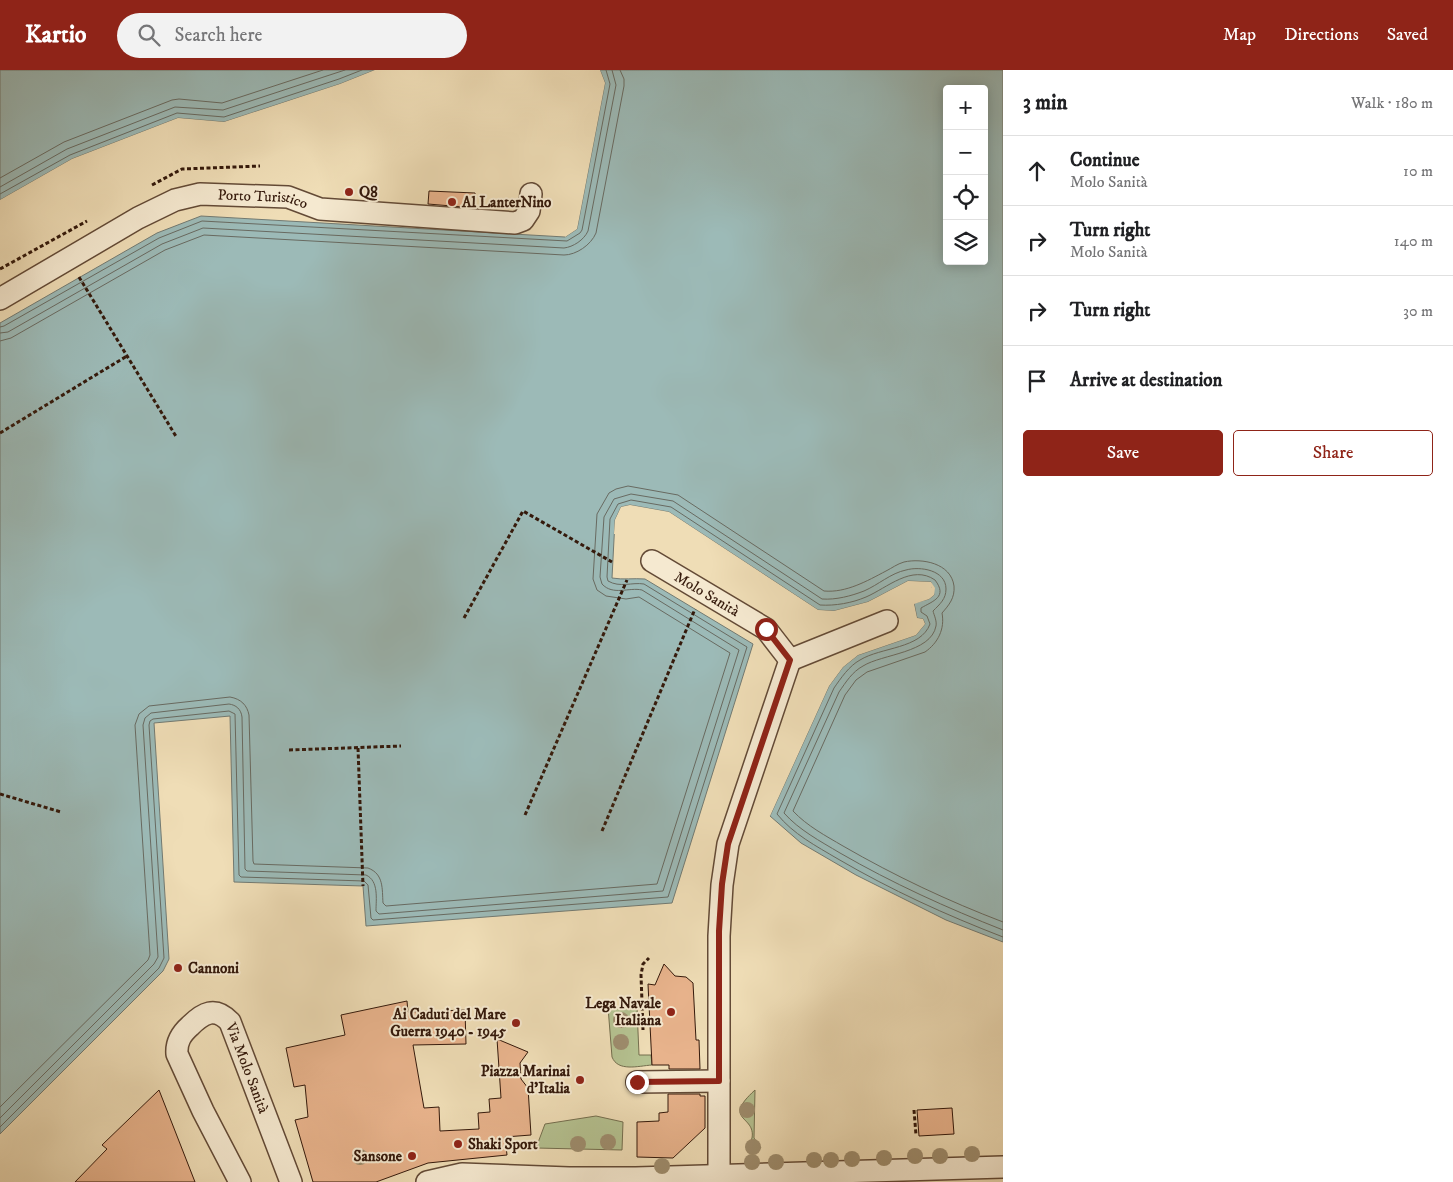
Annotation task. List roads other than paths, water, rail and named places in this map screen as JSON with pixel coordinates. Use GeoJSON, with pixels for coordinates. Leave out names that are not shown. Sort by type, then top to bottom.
{"type":"FeatureCollection","features":[{"type":"Feature","properties":{"kind":"street","name":"Porto Turistico"},"geometry":{"type":"LineString","coordinates":[[0,299],[138,218],[175,200],[200,194],[288,197],[320,209],[515,223],[522,220],[528,211],[531,194]]}},
{"type":"Feature","properties":{"kind":"street","name":"Molo Sanità"},"geometry":{"type":"LineString","coordinates":[[652,561],[766,629],[790,660]]}},
{"type":"Feature","properties":{"kind":"street"},"geometry":{"type":"LineString","coordinates":[[719,1176],[719,931],[722,884],[728,844],[790,660],[886,621]]}},
{"type":"Feature","properties":{"kind":"street","name":"Via Molo Sanità"},"geometry":{"type":"LineString","coordinates":[[231,1177],[177,1054],[176,1047],[182,1034],[200,1015],[206,1013],[221,1014],[230,1022],[291,1182]]}},
{"type":"Feature","properties":{"kind":"street"},"geometry":{"type":"LineString","coordinates":[[637,1082],[719,1081]]}},
{"type":"Feature","properties":{"kind":"street"},"geometry":{"type":"LineString","coordinates":[[427,1182],[462,1174],[569,1178],[636,1178],[1003,1166]]}},
{"type":"Feature","properties":{"kind":"water"},"geometry":{"type":"Polygon","coordinates":[[[0,70],[375,70],[340,84],[224,122],[178,118],[72,159],[0,200],[0,70]]]}},
{"type":"Feature","properties":{"kind":"water"},"geometry":{"type":"Polygon","coordinates":[[[600,70],[1003,70],[1003,942],[946,920],[856,875],[801,843],[770,816],[829,686],[843,667],[858,655],[916,635],[925,624],[923,619],[917,618],[914,603],[929,599],[934,595],[931,582],[908,581],[868,602],[834,611],[818,610],[669,512],[630,505],[621,507],[615,520],[612,578],[645,579],[753,644],[672,903],[366,926],[363,886],[234,882],[230,716],[154,723],[169,959],[163,971],[0,1134],[0,323],[157,233],[201,216],[565,237],[577,229],[605,83],[600,70]]]}},
{"type":"Feature","properties":{"kind":"place","name":"Q8"},"geometry":{"type":"Point","coordinates":[349,192]}},
{"type":"Feature","properties":{"kind":"place","name":"Al LanterNino"},"geometry":{"type":"Point","coordinates":[452,202]}},
{"type":"Feature","properties":{"kind":"place","name":"Cannoni"},"geometry":{"type":"Point","coordinates":[178,968]}},
{"type":"Feature","properties":{"kind":"place","name":"Lega Navale Italiana"},"geometry":{"type":"Point","coordinates":[671,1012]}},
{"type":"Feature","properties":{"kind":"place","name":"Ai Caduti del Mare Guerra 1940 - 1945"},"geometry":{"type":"Point","coordinates":[516,1023]}},
{"type":"Feature","properties":{"kind":"place","name":"Piazza Marinai d'Italia"},"geometry":{"type":"Point","coordinates":[580,1080]}},
{"type":"Feature","properties":{"kind":"place","name":"Shaki Sport"},"geometry":{"type":"Point","coordinates":[458,1144]}},
{"type":"Feature","properties":{"kind":"place","name":"Sansone"},"geometry":{"type":"Point","coordinates":[412,1156]}}]}
